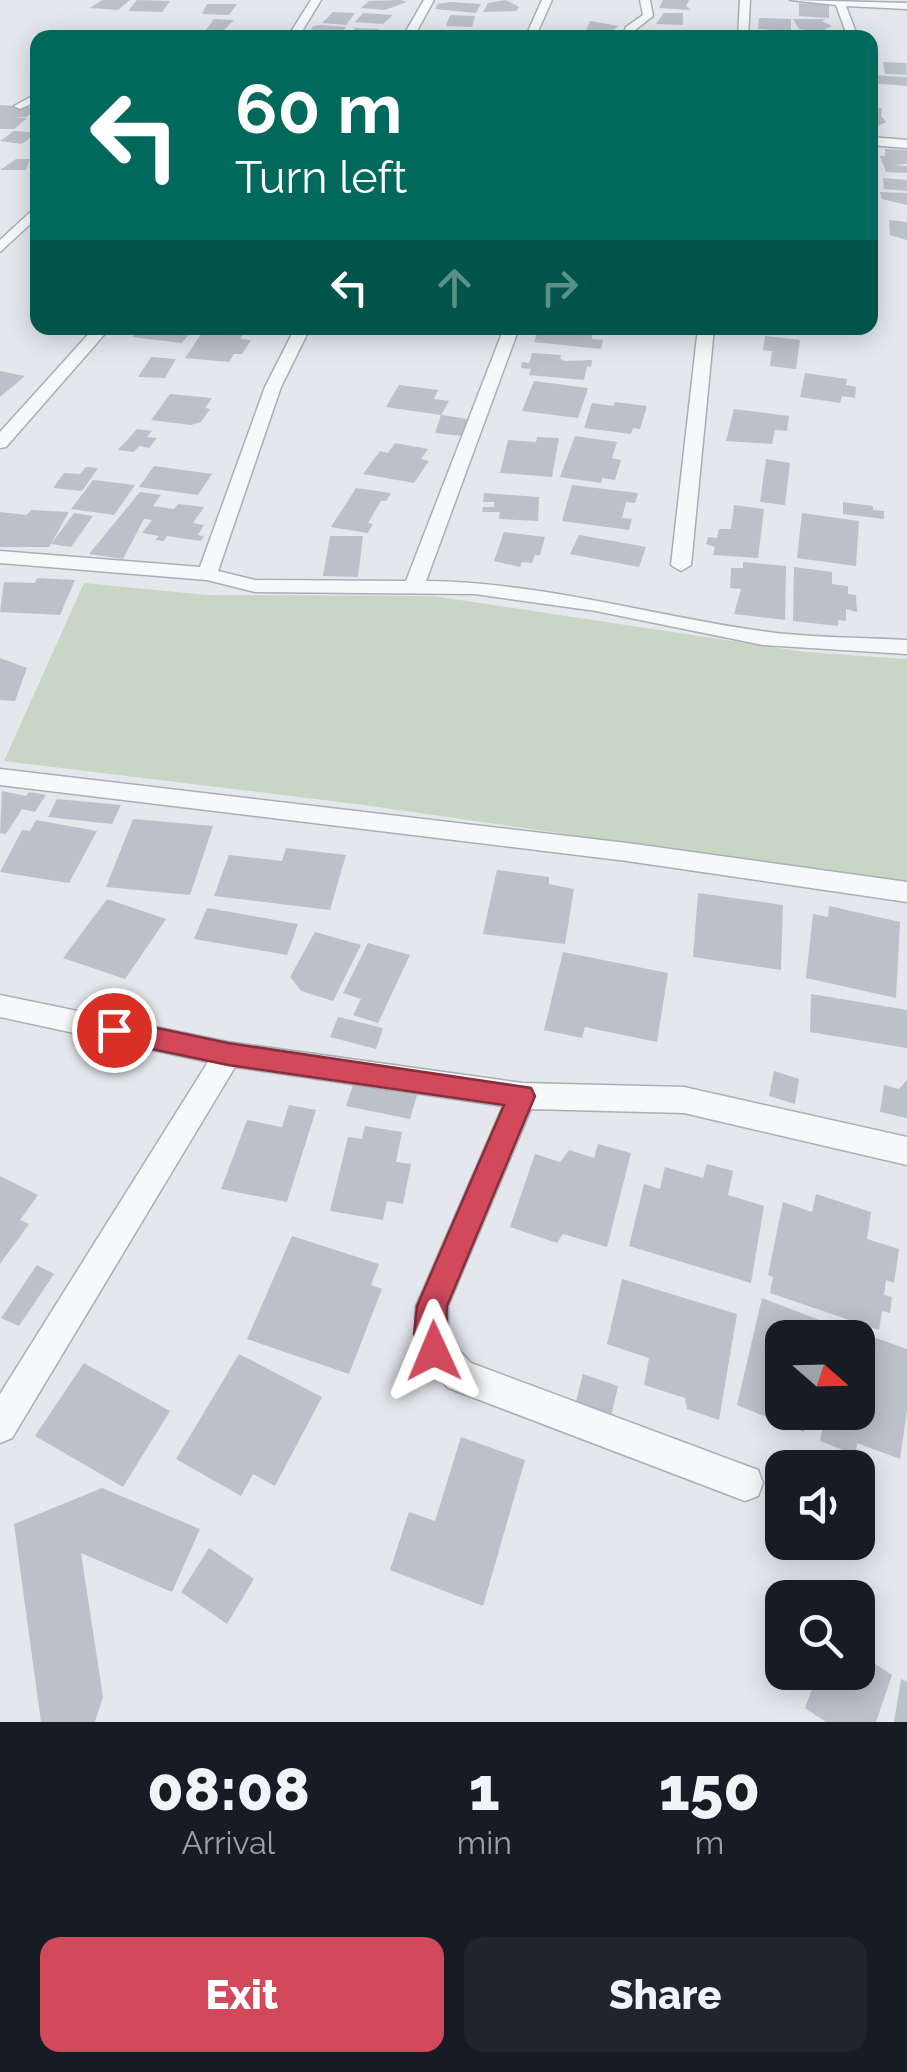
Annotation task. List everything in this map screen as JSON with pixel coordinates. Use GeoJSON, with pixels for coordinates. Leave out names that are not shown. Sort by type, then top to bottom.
{"type":"FeatureCollection","features":[{"type":"Feature","properties":{"kind":"street"},"geometry":{"type":"LineString","coordinates":[[297,30],[316,0]]}},
{"type":"Feature","properties":{"kind":"street"},"geometry":{"type":"LineString","coordinates":[[412,30],[429,0]]}},
{"type":"Feature","properties":{"kind":"street"},"geometry":{"type":"LineString","coordinates":[[534,30],[547,0]]}},
{"type":"Feature","properties":{"kind":"street"},"geometry":{"type":"LineString","coordinates":[[630,30],[648,16],[645,0]]}},
{"type":"Feature","properties":{"kind":"street"},"geometry":{"type":"LineString","coordinates":[[743,30],[745,0]]}},
{"type":"Feature","properties":{"kind":"street"},"geometry":{"type":"LineString","coordinates":[[794,0],[907,6]]}},
{"type":"Feature","properties":{"kind":"street"},"geometry":{"type":"LineString","coordinates":[[840,2],[850,30]]}},
{"type":"Feature","properties":{"kind":"street"},"geometry":{"type":"LineString","coordinates":[[20,106],[30,100]]}},
{"type":"Feature","properties":{"kind":"street"},"geometry":{"type":"LineString","coordinates":[[878,142],[907,144]]}},
{"type":"Feature","properties":{"kind":"street"},"geometry":{"type":"LineString","coordinates":[[0,248],[30,217]]}},
{"type":"Feature","properties":{"kind":"street"},"geometry":{"type":"LineString","coordinates":[[0,443],[96,335]]}},
{"type":"Feature","properties":{"kind":"street"},"geometry":{"type":"LineString","coordinates":[[207,574],[235,502],[249,452],[298,335]]}},
{"type":"Feature","properties":{"kind":"street"},"geometry":{"type":"LineString","coordinates":[[414,585],[509,335]]}},
{"type":"Feature","properties":{"kind":"street"},"geometry":{"type":"LineString","coordinates":[[681,565],[705,335]]}},
{"type":"Feature","properties":{"kind":"street"},"geometry":{"type":"LineString","coordinates":[[0,558],[207,574],[254,586],[475,588],[596,605],[763,638],[907,647]]}},
{"type":"Feature","properties":{"kind":"street"},"geometry":{"type":"LineString","coordinates":[[0,778],[627,852],[907,892]]}},
{"type":"Feature","properties":{"kind":"street"},"geometry":{"type":"LineString","coordinates":[[0,1006],[228,1054],[522,1096],[684,1100],[907,1151]]}},
{"type":"Feature","properties":{"kind":"street"},"geometry":{"type":"LineString","coordinates":[[0,1426],[228,1054]]}},
{"type":"Feature","properties":{"kind":"street"},"geometry":{"type":"LineString","coordinates":[[522,1096],[432,1306],[429,1334],[434,1351],[460,1376],[744,1483]]}},
{"type":"Feature","properties":{"kind":"green space"},"geometry":{"type":"Polygon","coordinates":[[[84,583],[207,595],[433,596],[806,652],[907,659],[907,883],[364,805],[4,761],[84,583]]]}},
{"type":"Feature","properties":{"kind":"building"},"geometry":{"type":"Polygon","coordinates":[[[102,0],[130,0],[118,10],[90,8],[102,0]]]}},
{"type":"Feature","properties":{"kind":"building"},"geometry":{"type":"Polygon","coordinates":[[[137,0],[170,1],[162,12],[128,11],[137,0]]]}},
{"type":"Feature","properties":{"kind":"building"},"geometry":{"type":"Polygon","coordinates":[[[506,0],[519,7],[516,11],[483,12],[488,3],[506,0]]]}},
{"type":"Feature","properties":{"kind":"building"},"geometry":{"type":"Polygon","coordinates":[[[663,0],[689,0],[686,6],[691,10],[659,8],[663,0]]]}},
{"type":"Feature","properties":{"kind":"building"},"geometry":{"type":"Polygon","coordinates":[[[369,1],[407,2],[385,10],[361,8],[369,1]]]}},
{"type":"Feature","properties":{"kind":"building"},"geometry":{"type":"Polygon","coordinates":[[[799,3],[829,5],[829,18],[799,16],[799,3]]]}},
{"type":"Feature","properties":{"kind":"building"},"geometry":{"type":"Polygon","coordinates":[[[207,4],[237,4],[229,15],[202,14],[207,4]]]}},
{"type":"Feature","properties":{"kind":"building"},"geometry":{"type":"Polygon","coordinates":[[[438,4],[481,4],[476,13],[435,9],[438,4]]]}},
{"type":"Feature","properties":{"kind":"building"},"geometry":{"type":"Polygon","coordinates":[[[333,12],[355,13],[346,25],[322,23],[333,12]]]}},
{"type":"Feature","properties":{"kind":"building"},"geometry":{"type":"Polygon","coordinates":[[[363,13],[393,15],[383,24],[355,22],[363,13]]]}},
{"type":"Feature","properties":{"kind":"building"},"geometry":{"type":"Polygon","coordinates":[[[664,13],[683,13],[683,25],[656,24],[664,13]]]}},
{"type":"Feature","properties":{"kind":"building"},"geometry":{"type":"Polygon","coordinates":[[[450,15],[475,16],[472,27],[446,26],[450,15]]]}},
{"type":"Feature","properties":{"kind":"building"},"geometry":{"type":"Polygon","coordinates":[[[759,18],[791,19],[791,30],[758,29],[759,18]]]}},
{"type":"Feature","properties":{"kind":"building"},"geometry":{"type":"Polygon","coordinates":[[[214,19],[234,20],[224,30],[206,30],[214,19]]]}},
{"type":"Feature","properties":{"kind":"building"},"geometry":{"type":"Polygon","coordinates":[[[793,19],[826,19],[822,21],[832,26],[824,30],[799,29],[793,19]]]}},
{"type":"Feature","properties":{"kind":"building"},"geometry":{"type":"Polygon","coordinates":[[[590,21],[619,26],[613,30],[586,30],[590,21]]]}},
{"type":"Feature","properties":{"kind":"building"},"geometry":{"type":"Polygon","coordinates":[[[322,25],[346,27],[311,30],[322,25]]]}},
{"type":"Feature","properties":{"kind":"building"},"geometry":{"type":"Polygon","coordinates":[[[883,62],[906,63],[907,75],[885,74],[883,62]]]}},
{"type":"Feature","properties":{"kind":"building"},"geometry":{"type":"Polygon","coordinates":[[[878,75],[907,77],[907,86],[878,84],[878,75]]]}},
{"type":"Feature","properties":{"kind":"building"},"geometry":{"type":"Polygon","coordinates":[[[0,105],[30,108],[26,117],[13,117],[27,118],[14,129],[0,129],[0,105]]]}},
{"type":"Feature","properties":{"kind":"building"},"geometry":{"type":"Polygon","coordinates":[[[878,108],[882,108],[881,116],[886,122],[878,126],[878,108]]]}},
{"type":"Feature","properties":{"kind":"building"},"geometry":{"type":"Polygon","coordinates":[[[14,131],[30,132],[22,144],[0,141],[14,131]]]}},
{"type":"Feature","properties":{"kind":"building"},"geometry":{"type":"Polygon","coordinates":[[[885,149],[907,150],[907,164],[892,165],[907,166],[907,173],[886,172],[880,156],[885,156],[885,149]]]}},
{"type":"Feature","properties":{"kind":"building"},"geometry":{"type":"Polygon","coordinates":[[[16,159],[30,159],[26,170],[0,170],[16,159]]]}},
{"type":"Feature","properties":{"kind":"building"},"geometry":{"type":"Polygon","coordinates":[[[883,178],[907,180],[907,191],[884,189],[883,178]]]}},
{"type":"Feature","properties":{"kind":"building"},"geometry":{"type":"Polygon","coordinates":[[[880,192],[907,193],[907,205],[882,199],[880,192]]]}},
{"type":"Feature","properties":{"kind":"building"},"geometry":{"type":"Polygon","coordinates":[[[889,220],[907,222],[907,240],[890,235],[889,220]]]}},
{"type":"Feature","properties":{"kind":"building"},"geometry":{"type":"Polygon","coordinates":[[[134,335],[188,335],[182,343],[134,335]]]}},
{"type":"Feature","properties":{"kind":"building"},"geometry":{"type":"Polygon","coordinates":[[[200,335],[242,335],[240,339],[251,340],[242,354],[234,354],[229,362],[185,358],[200,335]]]}},
{"type":"Feature","properties":{"kind":"building"},"geometry":{"type":"Polygon","coordinates":[[[536,335],[592,335],[592,339],[603,340],[601,349],[534,342],[536,335]]]}},
{"type":"Feature","properties":{"kind":"building"},"geometry":{"type":"Polygon","coordinates":[[[765,336],[800,340],[796,369],[770,366],[772,351],[763,350],[765,336]]]}},
{"type":"Feature","properties":{"kind":"building"},"geometry":{"type":"Polygon","coordinates":[[[532,353],[561,355],[560,359],[566,361],[592,360],[591,367],[587,366],[584,380],[529,375],[531,369],[521,368],[522,362],[529,363],[532,353]]]}},
{"type":"Feature","properties":{"kind":"building"},"geometry":{"type":"Polygon","coordinates":[[[151,357],[176,359],[165,378],[138,377],[151,357]]]}},
{"type":"Feature","properties":{"kind":"building"},"geometry":{"type":"Polygon","coordinates":[[[0,371],[25,376],[0,397],[0,371]]]}},
{"type":"Feature","properties":{"kind":"building"},"geometry":{"type":"Polygon","coordinates":[[[805,373],[847,379],[846,385],[856,387],[855,398],[842,396],[840,403],[800,397],[805,373]]]}},
{"type":"Feature","properties":{"kind":"building"},"geometry":{"type":"Polygon","coordinates":[[[534,381],[588,388],[578,418],[522,411],[534,381]]]}},
{"type":"Feature","properties":{"kind":"building"},"geometry":{"type":"Polygon","coordinates":[[[399,385],[438,390],[434,399],[449,401],[441,415],[386,407],[399,385]]]}},
{"type":"Feature","properties":{"kind":"building"},"geometry":{"type":"Polygon","coordinates":[[[170,394],[212,398],[205,408],[210,409],[201,422],[191,425],[151,420],[170,394]]]}},
{"type":"Feature","properties":{"kind":"building"},"geometry":{"type":"Polygon","coordinates":[[[615,402],[647,406],[640,429],[633,428],[631,434],[584,428],[592,403],[613,406],[615,402]]]}},
{"type":"Feature","properties":{"kind":"building"},"geometry":{"type":"Polygon","coordinates":[[[734,409],[789,416],[787,431],[775,430],[772,444],[726,441],[734,409]]]}},
{"type":"Feature","properties":{"kind":"building"},"geometry":{"type":"Polygon","coordinates":[[[441,415],[468,419],[462,436],[435,433],[441,415]]]}},
{"type":"Feature","properties":{"kind":"building"},"geometry":{"type":"Polygon","coordinates":[[[137,429],[152,431],[147,437],[157,438],[149,448],[139,446],[134,452],[118,450],[137,429]]]}},
{"type":"Feature","properties":{"kind":"building"},"geometry":{"type":"Polygon","coordinates":[[[575,436],[617,442],[612,458],[621,460],[615,480],[602,478],[601,483],[560,477],[575,436]]]}},
{"type":"Feature","properties":{"kind":"building"},"geometry":{"type":"Polygon","coordinates":[[[537,437],[559,438],[552,477],[500,473],[508,440],[536,442],[537,437]]]}},
{"type":"Feature","properties":{"kind":"building"},"geometry":{"type":"Polygon","coordinates":[[[395,443],[428,449],[421,459],[429,461],[414,483],[363,474],[380,451],[388,453],[395,443]]]}},
{"type":"Feature","properties":{"kind":"building"},"geometry":{"type":"Polygon","coordinates":[[[766,459],[790,463],[785,505],[760,502],[766,459]]]}},
{"type":"Feature","properties":{"kind":"building"},"geometry":{"type":"Polygon","coordinates":[[[154,466],[212,474],[198,495],[139,487],[154,466]]]}},
{"type":"Feature","properties":{"kind":"building"},"geometry":{"type":"Polygon","coordinates":[[[86,467],[98,468],[82,491],[53,488],[64,473],[80,474],[86,467]]]}},
{"type":"Feature","properties":{"kind":"building"},"geometry":{"type":"Polygon","coordinates":[[[93,480],[135,485],[114,515],[71,509],[93,480]]]}},
{"type":"Feature","properties":{"kind":"building"},"geometry":{"type":"Polygon","coordinates":[[[572,485],[638,493],[635,503],[626,502],[622,518],[632,519],[629,530],[562,521],[572,485]]]}},
{"type":"Feature","properties":{"kind":"building"},"geometry":{"type":"Polygon","coordinates":[[[356,488],[391,493],[386,501],[381,501],[368,523],[373,524],[368,533],[331,527],[356,488]]]}},
{"type":"Feature","properties":{"kind":"building"},"geometry":{"type":"Polygon","coordinates":[[[140,492],[161,495],[153,506],[204,507],[193,523],[204,525],[198,535],[204,536],[201,541],[167,536],[164,541],[155,540],[159,536],[142,533],[152,520],[144,519],[123,559],[89,554],[140,492]]]}},
{"type":"Feature","properties":{"kind":"building"},"geometry":{"type":"Polygon","coordinates":[[[484,493],[539,497],[538,521],[499,519],[500,512],[482,512],[483,507],[494,507],[494,502],[483,502],[484,493]]]}},
{"type":"Feature","properties":{"kind":"building"},"geometry":{"type":"Polygon","coordinates":[[[843,502],[873,506],[873,510],[884,511],[884,519],[843,514],[843,502]]]}},
{"type":"Feature","properties":{"kind":"building"},"geometry":{"type":"Polygon","coordinates":[[[734,505],[764,509],[758,558],[713,555],[715,547],[706,544],[708,537],[717,538],[719,529],[731,529],[734,505]]]}},
{"type":"Feature","properties":{"kind":"building"},"geometry":{"type":"Polygon","coordinates":[[[32,510],[69,512],[49,547],[0,547],[0,512],[26,515],[32,510]]]}},
{"type":"Feature","properties":{"kind":"building"},"geometry":{"type":"Polygon","coordinates":[[[74,513],[93,516],[71,547],[51,544],[74,513]]]}},
{"type":"Feature","properties":{"kind":"building"},"geometry":{"type":"Polygon","coordinates":[[[802,513],[859,521],[856,566],[797,558],[802,513]]]}},
{"type":"Feature","properties":{"kind":"building"},"geometry":{"type":"Polygon","coordinates":[[[504,532],[545,537],[540,555],[535,555],[532,563],[522,562],[520,567],[494,561],[504,532]]]}},
{"type":"Feature","properties":{"kind":"building"},"geometry":{"type":"Polygon","coordinates":[[[579,535],[646,547],[639,567],[570,554],[579,535]]]}},
{"type":"Feature","properties":{"kind":"building"},"geometry":{"type":"Polygon","coordinates":[[[330,536],[363,536],[358,577],[323,576],[330,536]]]}},
{"type":"Feature","properties":{"kind":"building"},"geometry":{"type":"Polygon","coordinates":[[[743,562],[786,566],[785,620],[734,614],[741,589],[730,588],[731,568],[743,568],[743,562]]]}},
{"type":"Feature","properties":{"kind":"building"},"geometry":{"type":"Polygon","coordinates":[[[794,567],[832,572],[832,584],[848,586],[848,594],[856,595],[857,612],[846,609],[846,621],[838,620],[838,626],[793,621],[794,567]]]}},
{"type":"Feature","properties":{"kind":"building"},"geometry":{"type":"Polygon","coordinates":[[[37,578],[75,580],[60,615],[0,612],[4,582],[35,583],[37,578]]]}},
{"type":"Feature","properties":{"kind":"building"},"geometry":{"type":"Polygon","coordinates":[[[0,658],[27,668],[15,701],[0,700],[0,658]]]}},
{"type":"Feature","properties":{"kind":"building"},"geometry":{"type":"Polygon","coordinates":[[[2,791],[46,795],[35,812],[22,809],[6,834],[0,833],[2,791]]]}},
{"type":"Feature","properties":{"kind":"building"},"geometry":{"type":"Polygon","coordinates":[[[57,799],[121,805],[112,824],[48,817],[57,799]]]}},
{"type":"Feature","properties":{"kind":"building"},"geometry":{"type":"Polygon","coordinates":[[[133,819],[213,826],[190,895],[106,887],[133,819]]]}},
{"type":"Feature","properties":{"kind":"building"},"geometry":{"type":"Polygon","coordinates":[[[36,820],[97,831],[69,883],[0,872],[22,830],[30,831],[36,820]]]}},
{"type":"Feature","properties":{"kind":"building"},"geometry":{"type":"Polygon","coordinates":[[[286,848],[346,855],[330,910],[214,896],[229,855],[282,861],[286,848]]]}},
{"type":"Feature","properties":{"kind":"building"},"geometry":{"type":"Polygon","coordinates":[[[497,870],[549,877],[549,884],[574,889],[565,944],[483,934],[497,870]]]}},
{"type":"Feature","properties":{"kind":"building"},"geometry":{"type":"Polygon","coordinates":[[[698,893],[783,905],[781,970],[693,957],[698,893]]]}},
{"type":"Feature","properties":{"kind":"building"},"geometry":{"type":"Polygon","coordinates":[[[107,899],[166,919],[125,979],[63,958],[107,899]]]}},
{"type":"Feature","properties":{"kind":"building"},"geometry":{"type":"Polygon","coordinates":[[[829,906],[900,922],[896,998],[806,978],[813,914],[828,917],[829,906]]]}},
{"type":"Feature","properties":{"kind":"building"},"geometry":{"type":"Polygon","coordinates":[[[207,908],[298,924],[287,955],[194,939],[207,908]]]}},
{"type":"Feature","properties":{"kind":"building"},"geometry":{"type":"Polygon","coordinates":[[[315,932],[361,945],[333,1001],[301,991],[290,977],[315,932]]]}},
{"type":"Feature","properties":{"kind":"building"},"geometry":{"type":"Polygon","coordinates":[[[368,943],[410,955],[378,1023],[353,1015],[361,999],[343,993],[368,943]]]}},
{"type":"Feature","properties":{"kind":"building"},"geometry":{"type":"Polygon","coordinates":[[[563,952],[668,973],[657,1042],[585,1027],[582,1038],[544,1030],[563,952]]]}},
{"type":"Feature","properties":{"kind":"building"},"geometry":{"type":"Polygon","coordinates":[[[811,994],[907,1010],[907,1048],[810,1032],[811,994]]]}},
{"type":"Feature","properties":{"kind":"building"},"geometry":{"type":"Polygon","coordinates":[[[338,1017],[383,1028],[376,1049],[330,1037],[338,1017]]]}},
{"type":"Feature","properties":{"kind":"building"},"geometry":{"type":"Polygon","coordinates":[[[774,1071],[799,1079],[795,1104],[769,1096],[774,1071]]]}},
{"type":"Feature","properties":{"kind":"building"},"geometry":{"type":"Polygon","coordinates":[[[907,1080],[907,1118],[880,1112],[884,1085],[899,1089],[907,1080]]]}},
{"type":"Feature","properties":{"kind":"building"},"geometry":{"type":"Polygon","coordinates":[[[354,1082],[417,1095],[410,1119],[346,1106],[354,1082]]]}},
{"type":"Feature","properties":{"kind":"building"},"geometry":{"type":"Polygon","coordinates":[[[289,1105],[316,1110],[287,1202],[221,1189],[247,1120],[282,1127],[289,1105]]]}},
{"type":"Feature","properties":{"kind":"building"},"geometry":{"type":"Polygon","coordinates":[[[365,1126],[402,1132],[396,1162],[411,1164],[403,1204],[387,1201],[383,1220],[330,1211],[348,1137],[362,1139],[365,1126]]]}},
{"type":"Feature","properties":{"kind":"building"},"geometry":{"type":"Polygon","coordinates":[[[598,1144],[631,1153],[607,1247],[563,1234],[557,1243],[510,1227],[535,1154],[560,1162],[569,1150],[594,1158],[598,1144]]]}},
{"type":"Feature","properties":{"kind":"building"},"geometry":{"type":"Polygon","coordinates":[[[707,1164],[733,1171],[728,1195],[764,1206],[751,1283],[629,1246],[644,1184],[660,1189],[665,1167],[703,1178],[707,1164]]]}},
{"type":"Feature","properties":{"kind":"building"},"geometry":{"type":"Polygon","coordinates":[[[0,1176],[38,1195],[20,1220],[29,1224],[0,1264],[0,1176]]]}},
{"type":"Feature","properties":{"kind":"building"},"geometry":{"type":"Polygon","coordinates":[[[816,1194],[871,1212],[867,1239],[899,1249],[894,1283],[886,1280],[884,1295],[892,1297],[890,1313],[882,1311],[879,1330],[875,1329],[875,1320],[850,1320],[770,1293],[773,1277],[768,1275],[783,1202],[812,1212],[816,1194]]]}},
{"type":"Feature","properties":{"kind":"building"},"geometry":{"type":"Polygon","coordinates":[[[292,1236],[379,1264],[371,1285],[382,1289],[349,1374],[247,1339],[292,1236]]]}},
{"type":"Feature","properties":{"kind":"building"},"geometry":{"type":"Polygon","coordinates":[[[37,1265],[54,1274],[19,1326],[1,1318],[37,1265]]]}},
{"type":"Feature","properties":{"kind":"building"},"geometry":{"type":"Polygon","coordinates":[[[622,1279],[737,1314],[719,1420],[687,1409],[685,1398],[644,1385],[649,1358],[607,1344],[622,1279]]]}},
{"type":"Feature","properties":{"kind":"building"},"geometry":{"type":"Polygon","coordinates":[[[762,1298],[819,1320],[765,1320],[765,1416],[737,1405],[762,1298]]]}},
{"type":"Feature","properties":{"kind":"building"},"geometry":{"type":"Polygon","coordinates":[[[875,1338],[907,1349],[907,1410],[900,1459],[857,1443],[856,1450],[843,1450],[820,1441],[822,1430],[875,1430],[875,1338]]]}},
{"type":"Feature","properties":{"kind":"building"},"geometry":{"type":"Polygon","coordinates":[[[239,1354],[322,1397],[275,1486],[253,1474],[241,1496],[176,1459],[239,1354]]]}},
{"type":"Feature","properties":{"kind":"building"},"geometry":{"type":"Polygon","coordinates":[[[84,1363],[170,1411],[123,1487],[35,1436],[84,1363]]]}},
{"type":"Feature","properties":{"kind":"building"},"geometry":{"type":"Polygon","coordinates":[[[583,1374],[618,1386],[610,1421],[574,1409],[583,1374]]]}},
{"type":"Feature","properties":{"kind":"building"},"geometry":{"type":"Polygon","coordinates":[[[461,1437],[525,1460],[483,1606],[390,1570],[409,1512],[435,1521],[461,1437]]]}},
{"type":"Feature","properties":{"kind":"building"},"geometry":{"type":"Polygon","coordinates":[[[102,1488],[200,1529],[172,1592],[81,1553],[103,1697],[95,1722],[41,1722],[14,1524],[102,1488]]]}},
{"type":"Feature","properties":{"kind":"building"},"geometry":{"type":"Polygon","coordinates":[[[209,1548],[254,1579],[227,1624],[181,1592],[209,1548]]]}},
{"type":"Feature","properties":{"kind":"building"},"geometry":{"type":"Polygon","coordinates":[[[875,1664],[892,1675],[876,1722],[826,1722],[805,1708],[812,1690],[875,1690],[875,1664]]]}},
{"type":"Feature","properties":{"kind":"building"},"geometry":{"type":"Polygon","coordinates":[[[901,1679],[907,1682],[907,1722],[894,1722],[901,1679]]]}},
{"type":"Feature","properties":{"kind":"route"},"geometry":{"type":"LineString","coordinates":[[114,1030],[228,1054],[522,1096],[432,1306],[429,1334],[434,1351]]}}]}
